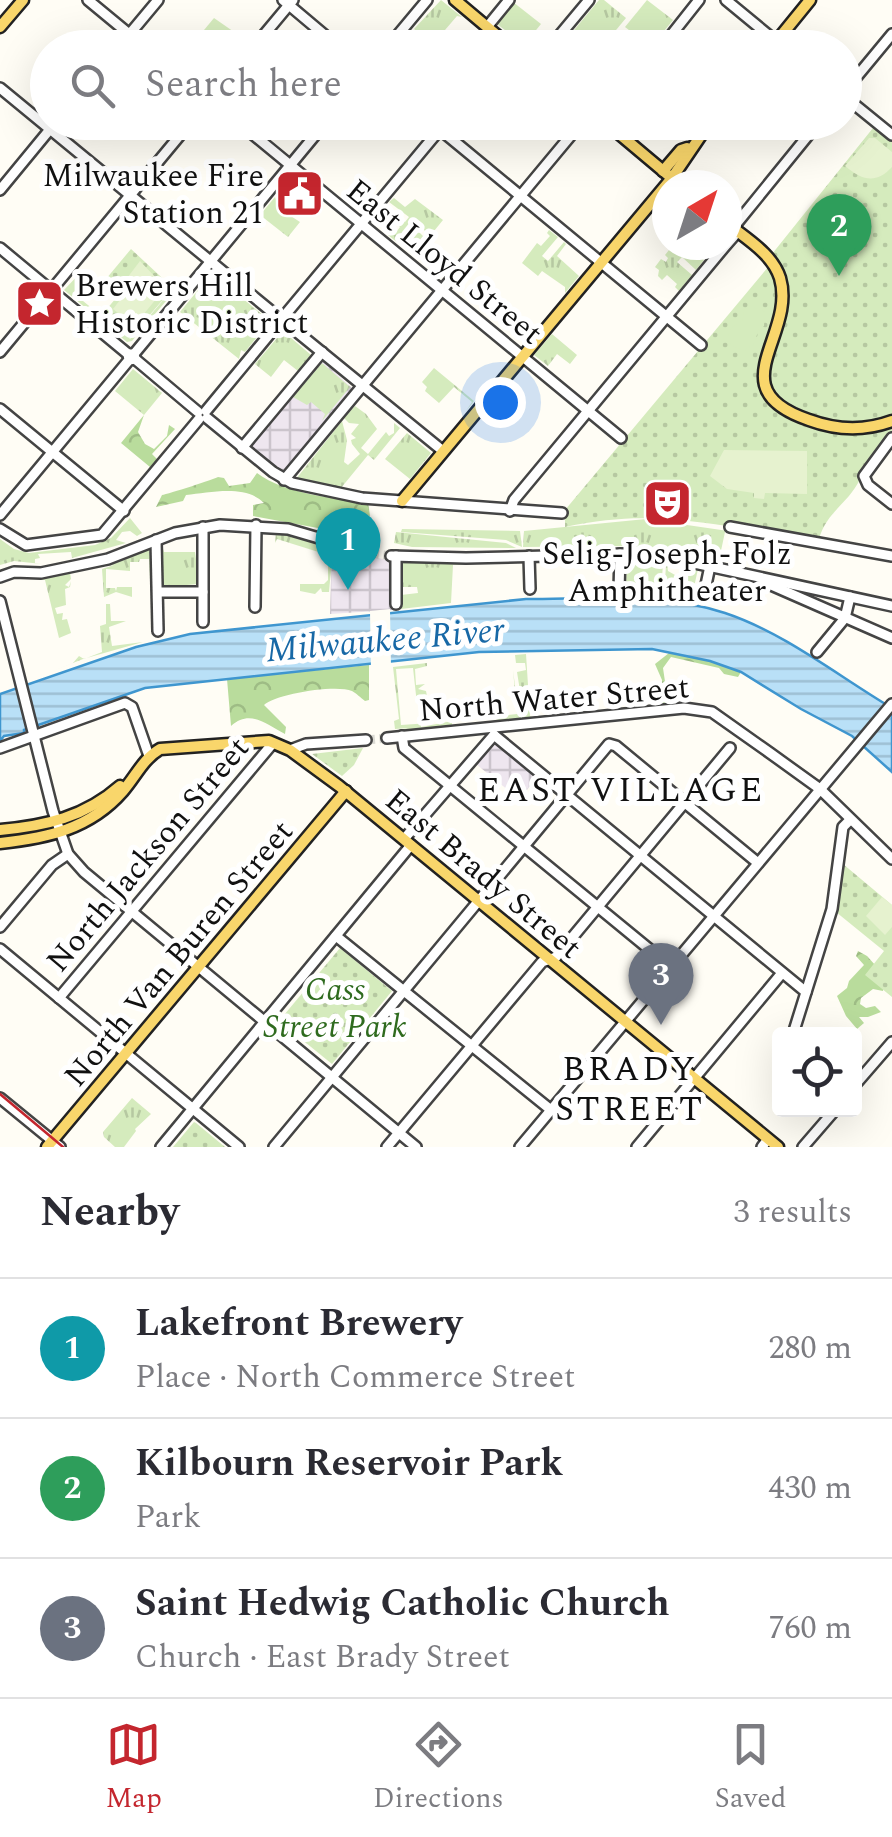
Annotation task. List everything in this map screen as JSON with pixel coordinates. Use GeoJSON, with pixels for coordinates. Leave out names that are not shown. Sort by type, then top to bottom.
{"type":"FeatureCollection","features":[{"type":"Feature","properties":{"kind":"main road"},"geometry":{"type":"LineString","coordinates":[[0,28],[23,0]]}},
{"type":"Feature","properties":{"kind":"main road"},"geometry":{"type":"LineString","coordinates":[[455,0],[490,30]]}},
{"type":"Feature","properties":{"kind":"main road"},"geometry":{"type":"LineString","coordinates":[[788,30],[810,0]]}},
{"type":"Feature","properties":{"kind":"main road"},"geometry":{"type":"LineString","coordinates":[[626,140],[662,170]]}},
{"type":"Feature","properties":{"kind":"main road"},"geometry":{"type":"LineString","coordinates":[[677,170],[696,140]]}},
{"type":"Feature","properties":{"kind":"main road"},"geometry":{"type":"LineString","coordinates":[[402,501],[652,202]]}},
{"type":"Feature","properties":{"kind":"main road"},"geometry":{"type":"LineString","coordinates":[[742,236],[769,258],[782,285],[778,322],[763,370],[764,385],[773,401],[797,416],[830,426],[866,428],[892,421]]}},
{"type":"Feature","properties":{"kind":"main road"},"geometry":{"type":"LineString","coordinates":[[0,843],[61,834],[107,807],[149,756],[160,749],[253,740],[273,742],[293,752]]}},
{"type":"Feature","properties":{"kind":"main road","name":"East Brady Street"},"geometry":{"type":"LineString","coordinates":[[293,752],[408,842],[769,1144]]}},
{"type":"Feature","properties":{"kind":"main road"},"geometry":{"type":"LineString","coordinates":[[0,830],[56,821],[96,804],[132,777]]}},
{"type":"Feature","properties":{"kind":"main road","name":"North Van Buren Street"},"geometry":{"type":"LineString","coordinates":[[53,1145],[346,792]]}},
{"type":"Feature","properties":{"kind":"street"},"geometry":{"type":"LineString","coordinates":[[88,0],[125,30]]}},
{"type":"Feature","properties":{"kind":"street"},"geometry":{"type":"LineString","coordinates":[[133,30],[158,0]]}},
{"type":"Feature","properties":{"kind":"street"},"geometry":{"type":"LineString","coordinates":[[403,30],[427,0]]}},
{"type":"Feature","properties":{"kind":"street"},"geometry":{"type":"LineString","coordinates":[[487,27],[509,0]]}},
{"type":"Feature","properties":{"kind":"street"},"geometry":{"type":"LineString","coordinates":[[565,30],[589,0]]}},
{"type":"Feature","properties":{"kind":"street"},"geometry":{"type":"LineString","coordinates":[[675,30],[700,0]]}},
{"type":"Feature","properties":{"kind":"street"},"geometry":{"type":"LineString","coordinates":[[726,0],[760,30]]}},
{"type":"Feature","properties":{"kind":"street"},"geometry":{"type":"LineString","coordinates":[[267,30],[288,2],[320,30]]}},
{"type":"Feature","properties":{"kind":"street"},"geometry":{"type":"LineString","coordinates":[[862,72],[892,34]]}},
{"type":"Feature","properties":{"kind":"street"},"geometry":{"type":"LineString","coordinates":[[0,88],[30,110]]}},
{"type":"Feature","properties":{"kind":"street"},"geometry":{"type":"LineString","coordinates":[[862,110],[892,136]]}},
{"type":"Feature","properties":{"kind":"street"},"geometry":{"type":"LineString","coordinates":[[0,190],[41,140]]}},
{"type":"Feature","properties":{"kind":"street"},"geometry":{"type":"LineString","coordinates":[[69,140],[443,452]]}},
{"type":"Feature","properties":{"kind":"street"},"geometry":{"type":"LineString","coordinates":[[0,352],[176,140]]}},
{"type":"Feature","properties":{"kind":"street","name":"East Lloyd Street"},"geometry":{"type":"LineString","coordinates":[[259,140],[622,438]]}},
{"type":"Feature","properties":{"kind":"street"},"geometry":{"type":"LineString","coordinates":[[0,515],[311,140]]}},
{"type":"Feature","properties":{"kind":"street"},"geometry":{"type":"LineString","coordinates":[[0,529],[26,545],[98,536],[109,530],[427,140]]}},
{"type":"Feature","properties":{"kind":"street"},"geometry":{"type":"LineString","coordinates":[[456,140],[701,344]]}},
{"type":"Feature","properties":{"kind":"street"},"geometry":{"type":"LineString","coordinates":[[284,480],[567,140]]}},
{"type":"Feature","properties":{"kind":"street"},"geometry":{"type":"LineString","coordinates":[[742,217],[805,140]]}},
{"type":"Feature","properties":{"kind":"street"},"geometry":{"type":"LineString","coordinates":[[0,248],[284,480],[352,496],[562,513]]}},
{"type":"Feature","properties":{"kind":"street"},"geometry":{"type":"LineString","coordinates":[[510,511],[514,500],[714,260]]}},
{"type":"Feature","properties":{"kind":"street"},"geometry":{"type":"LineString","coordinates":[[242,448],[322,352]]}},
{"type":"Feature","properties":{"kind":"street"},"geometry":{"type":"LineString","coordinates":[[0,410],[124,511]]}},
{"type":"Feature","properties":{"kind":"street"},"geometry":{"type":"LineString","coordinates":[[892,438],[864,472],[865,481],[892,504]]}},
{"type":"Feature","properties":{"kind":"street"},"geometry":{"type":"LineString","coordinates":[[254,607],[256,525]]}},
{"type":"Feature","properties":{"kind":"street"},"geometry":{"type":"LineString","coordinates":[[0,577],[108,559],[202,527],[256,525],[288,529],[370,554]]}},
{"type":"Feature","properties":{"kind":"street"},"geometry":{"type":"LineString","coordinates":[[202,527],[203,622]]}},
{"type":"Feature","properties":{"kind":"street"},"geometry":{"type":"LineString","coordinates":[[730,527],[892,556]]}},
{"type":"Feature","properties":{"kind":"street"},"geometry":{"type":"LineString","coordinates":[[156,540],[158,630]]}},
{"type":"Feature","properties":{"kind":"street"},"geometry":{"type":"LineString","coordinates":[[619,592],[620,554]]}},
{"type":"Feature","properties":{"kind":"street"},"geometry":{"type":"LineString","coordinates":[[396,604],[393,556],[620,554],[710,566],[892,606]]}},
{"type":"Feature","properties":{"kind":"street"},"geometry":{"type":"LineString","coordinates":[[529,556],[530,589]]}},
{"type":"Feature","properties":{"kind":"street"},"geometry":{"type":"LineString","coordinates":[[702,599],[710,566]]}},
{"type":"Feature","properties":{"kind":"street"},"geometry":{"type":"LineString","coordinates":[[755,577],[892,638]]}},
{"type":"Feature","properties":{"kind":"street"},"geometry":{"type":"LineString","coordinates":[[158,592],[203,592]]}},
{"type":"Feature","properties":{"kind":"street"},"geometry":{"type":"LineString","coordinates":[[817,652],[845,618],[850,597]]}},
{"type":"Feature","properties":{"kind":"street"},"geometry":{"type":"LineString","coordinates":[[0,602],[68,854],[84,872],[416,1147]]}},
{"type":"Feature","properties":{"kind":"street"},"geometry":{"type":"LineString","coordinates":[[0,748],[33,732],[124,703],[132,707],[149,756]]}},
{"type":"Feature","properties":{"kind":"street"},"geometry":{"type":"LineString","coordinates":[[520,1147],[892,704]]}},
{"type":"Feature","properties":{"kind":"street","name":"North Water Street"},"geometry":{"type":"LineString","coordinates":[[387,738],[494,731],[701,708],[719,716],[820,789],[892,859]]}},
{"type":"Feature","properties":{"kind":"street"},"geometry":{"type":"LineString","coordinates":[[161,1147],[336,936],[494,731],[806,992]]}},
{"type":"Feature","properties":{"kind":"street"},"geometry":{"type":"LineString","coordinates":[[402,736],[404,748],[671,967]]}},
{"type":"Feature","properties":{"kind":"street"},"geometry":{"type":"LineString","coordinates":[[293,752],[302,744],[366,740]]}},
{"type":"Feature","properties":{"kind":"street","name":"North Jackson Street"},"geometry":{"type":"LineString","coordinates":[[60,998],[273,742]]}},
{"type":"Feature","properties":{"kind":"street"},"geometry":{"type":"LineString","coordinates":[[274,1147],[611,744],[758,863]]}},
{"type":"Feature","properties":{"kind":"street"},"geometry":{"type":"LineString","coordinates":[[388,1147],[542,962],[556,957],[730,748]]}},
{"type":"Feature","properties":{"kind":"street"},"geometry":{"type":"LineString","coordinates":[[795,1027],[832,909],[843,827],[850,820]]}},
{"type":"Feature","properties":{"kind":"street"},"geometry":{"type":"LineString","coordinates":[[0,927],[52,865],[68,854]]}},
{"type":"Feature","properties":{"kind":"street"},"geometry":{"type":"LineString","coordinates":[[336,936],[551,1110]]}},
{"type":"Feature","properties":{"kind":"street"},"geometry":{"type":"LineString","coordinates":[[0,949],[239,1147]]}},
{"type":"Feature","properties":{"kind":"street"},"geometry":{"type":"LineString","coordinates":[[637,1147],[782,973]]}},
{"type":"Feature","properties":{"kind":"street"},"geometry":{"type":"LineString","coordinates":[[862,1077],[892,1042]]}},
{"type":"Feature","properties":{"kind":"street"},"geometry":{"type":"LineString","coordinates":[[881,1054],[892,1063]]}},
{"type":"Feature","properties":{"kind":"street"},"geometry":{"type":"LineString","coordinates":[[0,1098],[53,1145]]}},
{"type":"Feature","properties":{"kind":"street"},"geometry":{"type":"LineString","coordinates":[[803,1147],[829,1117]]}},
{"type":"Feature","properties":{"kind":"shaded area"},"geometry":{"type":"Polygon","coordinates":[[[323,361],[353,389],[280,472],[250,446],[323,361]]]}},
{"type":"Feature","properties":{"kind":"shaded area"},"geometry":{"type":"Polygon","coordinates":[[[332,547],[391,561],[393,610],[330,614],[332,547]]]}},
{"type":"Feature","properties":{"kind":"shaded area"},"geometry":{"type":"Polygon","coordinates":[[[497,743],[538,777],[519,799],[476,764],[497,743]]]}},
{"type":"Feature","properties":{"kind":"green space"},"geometry":{"type":"Polygon","coordinates":[[[441,0],[462,17],[457,16],[445,30],[414,29],[441,0]]]}},
{"type":"Feature","properties":{"kind":"green space"},"geometry":{"type":"Polygon","coordinates":[[[599,0],[626,18],[616,30],[574,30],[599,0]]]}},
{"type":"Feature","properties":{"kind":"green space"},"geometry":{"type":"Polygon","coordinates":[[[647,0],[673,20],[665,30],[625,27],[647,0]]]}},
{"type":"Feature","properties":{"kind":"green space"},"geometry":{"type":"Polygon","coordinates":[[[513,2],[541,24],[536,30],[505,30],[497,24],[513,2]]]}},
{"type":"Feature","properties":{"kind":"green space"},"geometry":{"type":"Polygon","coordinates":[[[214,18],[231,30],[204,30],[214,18]]]}},
{"type":"Feature","properties":{"kind":"green space"},"geometry":{"type":"Polygon","coordinates":[[[873,128],[892,142],[892,415],[854,423],[815,417],[786,403],[772,386],[770,368],[787,301],[785,278],[772,254],[873,128]]]}},
{"type":"Feature","properties":{"kind":"green space"},"geometry":{"type":"Polygon","coordinates":[[[869,138],[875,138],[892,152],[892,167],[875,178],[858,175],[845,166],[869,138]]]}},
{"type":"Feature","properties":{"kind":"green space"},"geometry":{"type":"Polygon","coordinates":[[[275,197],[280,209],[300,222],[288,237],[260,215],[275,197]]]}},
{"type":"Feature","properties":{"kind":"green space"},"geometry":{"type":"Polygon","coordinates":[[[394,198],[405,207],[415,199],[443,220],[430,236],[422,228],[418,231],[427,240],[414,256],[388,235],[394,235],[400,227],[395,222],[399,217],[405,222],[409,217],[389,202],[394,198]]]}},
{"type":"Feature","properties":{"kind":"green space"},"geometry":{"type":"Polygon","coordinates":[[[549,230],[558,237],[542,256],[548,261],[564,242],[557,256],[579,276],[565,293],[565,287],[542,271],[538,276],[522,263],[537,243],[541,246],[550,236],[549,230]]]}},
{"type":"Feature","properties":{"kind":"green space"},"geometry":{"type":"Polygon","coordinates":[[[131,249],[173,288],[129,339],[101,316],[121,292],[106,279],[131,249]]]}},
{"type":"Feature","properties":{"kind":"green space"},"geometry":{"type":"Polygon","coordinates":[[[660,260],[679,260],[692,275],[679,291],[667,275],[662,280],[658,276],[655,267],[660,260]]]}},
{"type":"Feature","properties":{"kind":"green space"},"geometry":{"type":"Polygon","coordinates":[[[685,260],[704,260],[696,270],[685,260]]]}},
{"type":"Feature","properties":{"kind":"green space"},"geometry":{"type":"Polygon","coordinates":[[[140,261],[158,280],[153,286],[161,293],[134,326],[113,309],[127,291],[121,286],[140,261]]]}},
{"type":"Feature","properties":{"kind":"green space"},"geometry":{"type":"Polygon","coordinates":[[[769,266],[776,292],[759,365],[764,397],[788,418],[804,425],[853,433],[892,428],[855,487],[827,521],[819,539],[729,523],[727,526],[665,519],[608,520],[565,527],[565,510],[769,266]]]}},
{"type":"Feature","properties":{"kind":"green space"},"geometry":{"type":"Polygon","coordinates":[[[82,271],[86,274],[81,282],[94,293],[85,293],[83,301],[130,339],[172,294],[132,341],[127,342],[64,290],[82,271]]]}},
{"type":"Feature","properties":{"kind":"green space"},"geometry":{"type":"Polygon","coordinates":[[[212,273],[270,321],[245,352],[241,350],[239,359],[180,312],[212,273]]]}},
{"type":"Feature","properties":{"kind":"green space"},"geometry":{"type":"Polygon","coordinates":[[[750,306],[765,312],[764,326],[758,330],[755,343],[744,351],[731,345],[729,334],[742,322],[744,310],[750,306]]]}},
{"type":"Feature","properties":{"kind":"green space"},"geometry":{"type":"Polygon","coordinates":[[[283,331],[311,355],[298,371],[284,360],[271,377],[255,364],[283,331]]]}},
{"type":"Feature","properties":{"kind":"green space"},"geometry":{"type":"Polygon","coordinates":[[[552,334],[577,355],[570,364],[557,354],[548,366],[534,355],[552,334]]]}},
{"type":"Feature","properties":{"kind":"green space"},"geometry":{"type":"Polygon","coordinates":[[[322,363],[350,387],[322,421],[325,414],[311,402],[307,405],[293,397],[322,363]]]}},
{"type":"Feature","properties":{"kind":"green space"},"geometry":{"type":"Polygon","coordinates":[[[434,368],[474,401],[466,411],[472,402],[454,387],[439,403],[425,391],[427,387],[422,382],[434,368]]]}},
{"type":"Feature","properties":{"kind":"green space"},"geometry":{"type":"Polygon","coordinates":[[[133,369],[162,393],[144,415],[115,391],[133,369]]]}},
{"type":"Feature","properties":{"kind":"green space"},"geometry":{"type":"Polygon","coordinates":[[[355,406],[377,429],[361,448],[368,454],[386,432],[389,436],[394,433],[394,423],[400,428],[374,460],[368,455],[341,488],[296,479],[342,421],[347,440],[344,462],[348,465],[360,454],[351,440],[356,438],[351,434],[359,424],[344,418],[355,406]]]}},
{"type":"Feature","properties":{"kind":"green space"},"geometry":{"type":"Polygon","coordinates":[[[144,415],[138,432],[145,444],[154,449],[167,436],[169,425],[175,429],[152,454],[157,459],[150,467],[121,443],[144,415]]]}},
{"type":"Feature","properties":{"kind":"green space"},"geometry":{"type":"Polygon","coordinates":[[[407,433],[431,453],[410,479],[385,459],[407,433]]]}},
{"type":"Feature","properties":{"kind":"green space"},"geometry":{"type":"Polygon","coordinates":[[[724,450],[807,451],[807,494],[765,493],[764,499],[754,498],[754,493],[727,489],[710,476],[724,450]]]}},
{"type":"Feature","properties":{"kind":"green space"},"geometry":{"type":"Polygon","coordinates":[[[257,473],[296,491],[368,502],[370,516],[342,512],[339,519],[348,523],[336,523],[334,531],[253,516],[253,505],[264,503],[247,493],[227,491],[186,495],[183,501],[156,507],[162,495],[218,477],[224,478],[229,486],[250,483],[257,473]]]}},
{"type":"Feature","properties":{"kind":"green space"},"geometry":{"type":"Polygon","coordinates":[[[130,518],[142,533],[137,536],[130,531],[122,532],[116,540],[126,543],[72,558],[71,552],[38,554],[40,558],[35,563],[42,564],[14,561],[0,565],[0,539],[29,553],[95,545],[111,538],[130,518]]]}},
{"type":"Feature","properties":{"kind":"green space"},"geometry":{"type":"Polygon","coordinates":[[[646,519],[735,532],[725,532],[719,560],[629,546],[523,547],[524,531],[646,519]]]}},
{"type":"Feature","properties":{"kind":"green space"},"geometry":{"type":"Polygon","coordinates":[[[520,531],[522,547],[506,540],[401,532],[520,531]]]}},
{"type":"Feature","properties":{"kind":"green space"},"geometry":{"type":"Polygon","coordinates":[[[276,532],[333,547],[329,592],[322,592],[321,588],[315,594],[300,591],[300,584],[324,584],[328,580],[328,555],[277,539],[275,543],[276,532]]]}},
{"type":"Feature","properties":{"kind":"green space"},"geometry":{"type":"Polygon","coordinates":[[[396,532],[506,543],[516,548],[412,547],[394,543],[396,532]]]}},
{"type":"Feature","properties":{"kind":"green space"},"geometry":{"type":"Polygon","coordinates":[[[198,536],[198,584],[164,587],[162,546],[164,552],[195,552],[197,566],[198,536]]]}},
{"type":"Feature","properties":{"kind":"green space"},"geometry":{"type":"Polygon","coordinates":[[[149,547],[151,561],[153,550],[150,580],[149,559],[130,562],[130,571],[106,569],[106,588],[116,591],[117,587],[132,587],[132,597],[116,592],[104,597],[102,569],[114,565],[101,566],[149,547]]]}},
{"type":"Feature","properties":{"kind":"green space"},"geometry":{"type":"Polygon","coordinates":[[[628,559],[667,563],[668,571],[675,575],[673,581],[679,581],[677,575],[686,566],[698,569],[694,587],[665,581],[663,564],[661,591],[626,590],[628,559]]]}},
{"type":"Feature","properties":{"kind":"green space"},"geometry":{"type":"Polygon","coordinates":[[[402,561],[474,564],[453,565],[451,603],[401,609],[401,595],[418,593],[417,587],[401,587],[402,561]]]}},
{"type":"Feature","properties":{"kind":"green space"},"geometry":{"type":"Polygon","coordinates":[[[70,572],[71,579],[65,585],[69,587],[71,581],[70,587],[65,589],[66,605],[55,608],[57,614],[63,613],[62,620],[67,619],[71,633],[59,638],[45,580],[38,580],[70,572]]]}},
{"type":"Feature","properties":{"kind":"green space"},"geometry":{"type":"Polygon","coordinates":[[[106,604],[110,604],[111,621],[126,621],[109,627],[112,646],[143,642],[87,658],[102,652],[100,626],[106,624],[106,604]]]}},
{"type":"Feature","properties":{"kind":"green space"},"geometry":{"type":"Polygon","coordinates":[[[669,653],[741,672],[738,677],[724,674],[719,668],[671,657],[663,668],[668,702],[662,703],[662,680],[655,664],[669,653]]]}},
{"type":"Feature","properties":{"kind":"green space"},"geometry":{"type":"Polygon","coordinates":[[[526,654],[530,716],[535,718],[487,723],[499,716],[517,714],[513,670],[519,717],[524,716],[517,672],[526,670],[525,663],[516,663],[515,655],[526,654]]]}},
{"type":"Feature","properties":{"kind":"green space"},"geometry":{"type":"Polygon","coordinates":[[[427,663],[415,669],[416,685],[425,684],[418,689],[426,691],[427,696],[420,698],[420,704],[417,704],[413,668],[396,669],[401,725],[430,723],[421,727],[452,721],[452,726],[395,734],[394,731],[408,728],[395,729],[394,721],[399,719],[393,667],[427,663]]]}},
{"type":"Feature","properties":{"kind":"green space"},"geometry":{"type":"Polygon","coordinates":[[[369,665],[369,700],[344,689],[306,691],[264,705],[286,727],[285,734],[251,718],[231,726],[227,679],[369,665]]]}},
{"type":"Feature","properties":{"kind":"green space"},"geometry":{"type":"Polygon","coordinates":[[[363,748],[342,776],[312,754],[363,748]]]}},
{"type":"Feature","properties":{"kind":"green space"},"geometry":{"type":"Polygon","coordinates":[[[843,864],[892,905],[892,997],[865,975],[884,951],[836,912],[843,864]]]}},
{"type":"Feature","properties":{"kind":"green space"},"geometry":{"type":"Polygon","coordinates":[[[882,897],[892,905],[892,927],[885,935],[866,916],[882,897]]]}},
{"type":"Feature","properties":{"kind":"green space","name":"Cass Street Park"},"geometry":{"type":"Polygon","coordinates":[[[340,948],[392,991],[332,1064],[279,1021],[340,948]]]}},
{"type":"Feature","properties":{"kind":"green space"},"geometry":{"type":"Polygon","coordinates":[[[858,951],[867,956],[884,975],[883,991],[873,989],[861,998],[860,1004],[866,1008],[875,1006],[881,1012],[859,1017],[864,1023],[859,1027],[846,1016],[837,996],[864,965],[856,956],[858,951]]]}},
{"type":"Feature","properties":{"kind":"green space"},"geometry":{"type":"Polygon","coordinates":[[[132,1098],[151,1114],[124,1147],[115,1147],[103,1132],[132,1098]]]}},
{"type":"Feature","properties":{"kind":"green space"},"geometry":{"type":"Polygon","coordinates":[[[196,1123],[225,1147],[173,1147],[196,1123]]]}},
{"type":"Feature","properties":{"kind":"water","name":"Milwaukee River"},"geometry":{"type":"Polygon","coordinates":[[[526,599],[652,599],[701,606],[747,622],[790,643],[892,708],[892,772],[852,736],[741,672],[652,649],[479,652],[145,688],[24,733],[4,736],[0,741],[0,694],[136,647],[190,634],[526,599]]]}},
{"type":"Feature","properties":{"kind":"pier"},"geometry":{"type":"Polygon","coordinates":[[[390,609],[391,668],[371,670],[370,611],[390,609]]]}},
{"type":"Feature","properties":{"kind":"tunnel"},"geometry":{"type":"LineString","coordinates":[[370,553],[391,556]]}},
{"type":"Feature","properties":{"kind":"tunnel"},"geometry":{"type":"LineString","coordinates":[[366,740],[387,738]]}},
{"type":"Feature","properties":{"kind":"tram line"},"geometry":{"type":"LineString","coordinates":[[0,1094],[63,1147]]}},
{"type":"Feature","properties":{"kind":"place","name":"Milwaukee Fire Station 21"},"geometry":{"type":"Point","coordinates":[299,193]}},
{"type":"Feature","properties":{"kind":"place","name":"Kilbourn Reservoir Park"},"geometry":{"type":"Point","coordinates":[839,276]}},
{"type":"Feature","properties":{"kind":"place","name":"Brewers Hill Historic District"},"geometry":{"type":"Point","coordinates":[40,303]}},
{"type":"Feature","properties":{"kind":"place","name":"Selig-Joseph-Folz Amphitheater"},"geometry":{"type":"Point","coordinates":[667,503]}},
{"type":"Feature","properties":{"kind":"place","name":"Lakefront Brewery"},"geometry":{"type":"Point","coordinates":[348,590]}},
{"type":"Feature","properties":{"kind":"place","name":"Saint Hedwig Catholic Church"},"geometry":{"type":"Point","coordinates":[661,1025]}},
{"type":"Feature","properties":{"kind":"district","name":"EAST VILLAGE"},"geometry":{"type":"Point","coordinates":[621,789]}},
{"type":"Feature","properties":{"kind":"district","name":"BRADY STREET"},"geometry":{"type":"Point","coordinates":[630,1088]}}]}
